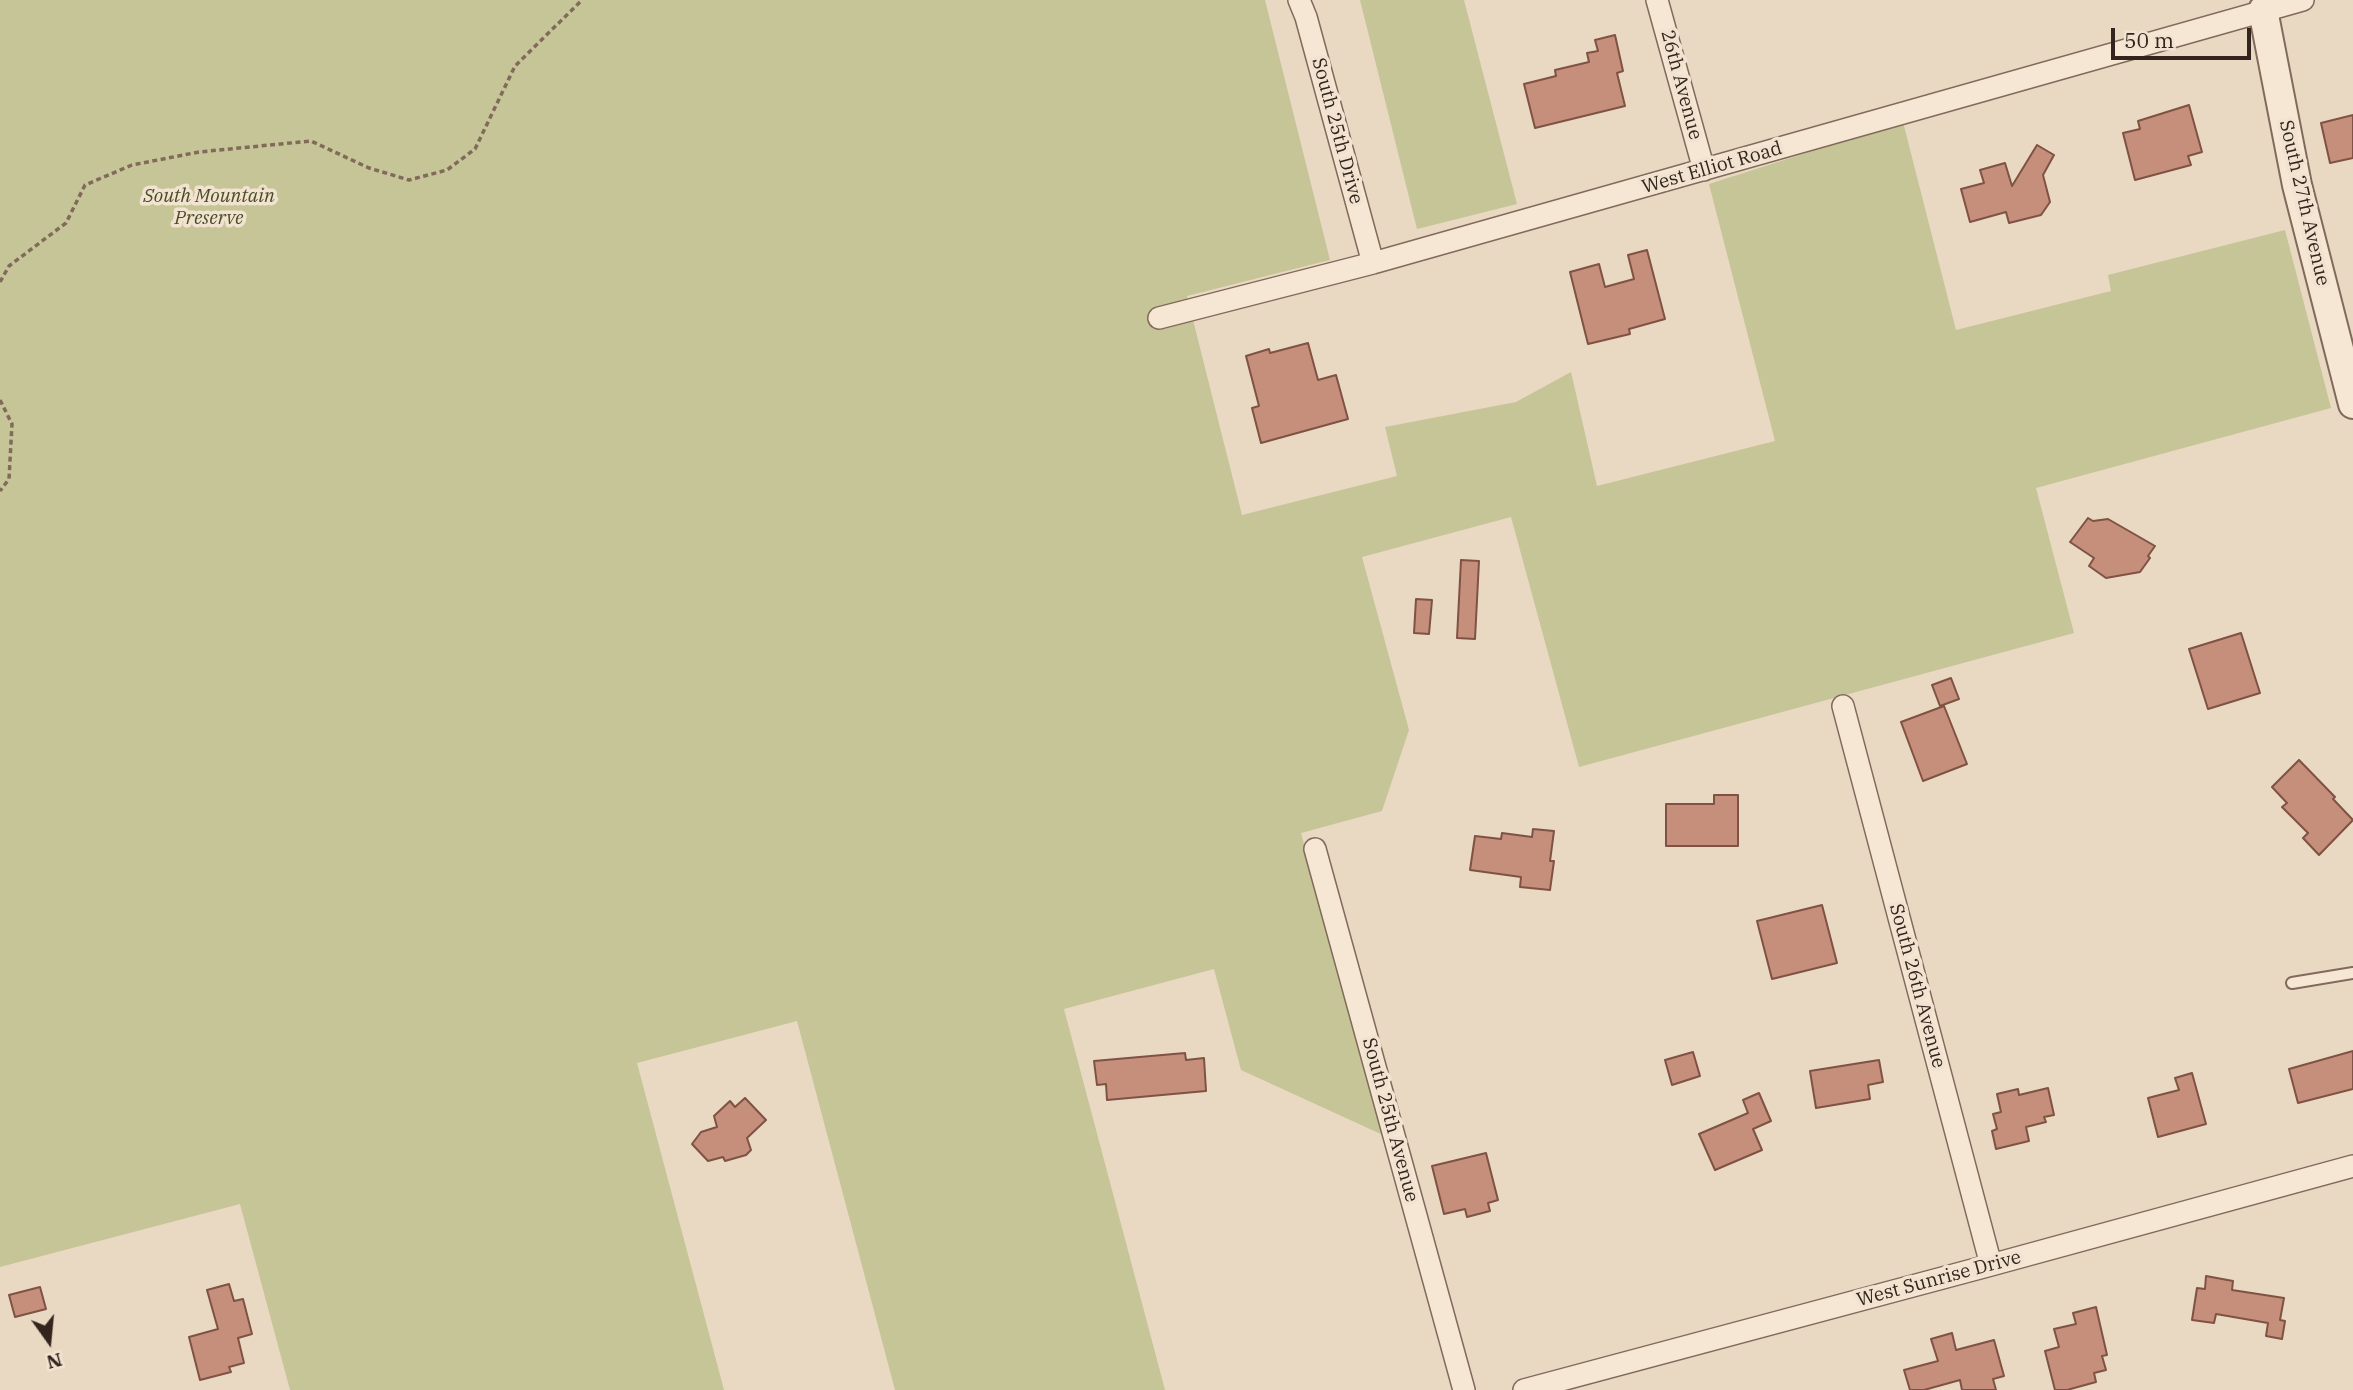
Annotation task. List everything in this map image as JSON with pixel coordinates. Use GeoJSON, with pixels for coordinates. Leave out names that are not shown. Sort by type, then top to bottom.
{"type":"FeatureCollection","features":[{"type":"Feature","properties":{"kind":"street","name":"South 25th Drive"},"geometry":{"type":"LineString","coordinates":[[1299,0],[1306,17],[1373,263]]}},
{"type":"Feature","properties":{"kind":"street","name":"26th Avenue"},"geometry":{"type":"LineString","coordinates":[[1657,0],[1704,170]]}},
{"type":"Feature","properties":{"kind":"street","name":"West Elliot Road"},"geometry":{"type":"LineString","coordinates":[[1159,318],[1373,263],[1704,170],[2262,5],[2303,0]]}},
{"type":"Feature","properties":{"kind":"street","name":"South 27th Avenue"},"geometry":{"type":"LineString","coordinates":[[2262,5],[2297,185],[2353,404]]}},
{"type":"Feature","properties":{"kind":"street","name":"South 26th Avenue"},"geometry":{"type":"LineString","coordinates":[[1843,706],[1992,1265]]}},
{"type":"Feature","properties":{"kind":"street","name":"South 25th Avenue"},"geometry":{"type":"LineString","coordinates":[[1315,849],[1464,1390]]}},
{"type":"Feature","properties":{"kind":"street","name":"West Sunrise Drive"},"geometry":{"type":"LineString","coordinates":[[1524,1390],[2353,1166]]}},
{"type":"Feature","properties":{"kind":"lane"},"geometry":{"type":"LineString","coordinates":[[2292,983],[2353,973]]}},
{"type":"Feature","properties":{"kind":"path"},"geometry":{"type":"LineString","coordinates":[[0,282],[9,266],[66,223],[85,185],[132,165],[199,152],[311,141],[369,168],[409,180],[447,170],[475,149],[515,66],[582,0]]}},
{"type":"Feature","properties":{"kind":"path"},"geometry":{"type":"LineString","coordinates":[[0,400],[12,424],[9,479],[0,491]]}},
{"type":"Feature","properties":{"kind":"green space","name":"South Mountain Preserve"},"geometry":{"type":"Polygon","coordinates":[[[0,0],[1265,0],[1330,260],[1187,296],[1242,515],[1397,476],[1385,427],[1516,402],[1571,372],[1597,486],[1775,441],[1709,184],[1903,122],[1956,330],[2111,291],[2108,275],[2285,230],[2331,408],[2036,488],[2074,633],[1579,767],[1511,517],[1362,557],[1409,730],[1382,811],[1301,833],[1383,1135],[1241,1070],[1214,969],[1064,1009],[1165,1390],[895,1390],[797,1021],[637,1063],[724,1390],[290,1390],[240,1204],[0,1267],[0,0]]]}},
{"type":"Feature","properties":{"kind":"green space"},"geometry":{"type":"Polygon","coordinates":[[[1360,0],[1464,0],[1517,204],[1417,229],[1360,0]]]}},
{"type":"Feature","properties":{"kind":"building"},"geometry":{"type":"Polygon","coordinates":[[[1615,35],[1623,71],[1617,73],[1625,106],[1535,128],[1524,84],[1556,76],[1555,70],[1589,62],[1587,53],[1598,51],[1595,40],[1615,35]]]}},
{"type":"Feature","properties":{"kind":"building"},"geometry":{"type":"Polygon","coordinates":[[[2189,105],[2202,152],[2188,156],[2191,165],[2135,180],[2123,133],[2140,129],[2138,121],[2189,105]]]}},
{"type":"Feature","properties":{"kind":"building"},"geometry":{"type":"Polygon","coordinates":[[[2353,115],[2353,158],[2330,163],[2321,123],[2353,115]]]}},
{"type":"Feature","properties":{"kind":"building"},"geometry":{"type":"Polygon","coordinates":[[[2037,145],[2054,155],[2043,175],[2050,202],[2041,215],[2009,223],[2006,212],[1970,222],[1961,189],[1984,183],[1980,170],[2005,163],[2012,186],[2037,145]]]}},
{"type":"Feature","properties":{"kind":"building"},"geometry":{"type":"Polygon","coordinates":[[[1647,250],[1665,319],[1629,329],[1630,334],[1588,344],[1570,272],[1599,264],[1605,287],[1634,279],[1628,255],[1647,250]]]}},
{"type":"Feature","properties":{"kind":"building"},"geometry":{"type":"Polygon","coordinates":[[[1308,343],[1318,380],[1336,375],[1348,419],[1261,443],[1252,408],[1259,406],[1246,356],[1269,349],[1270,353],[1308,343]]]}},
{"type":"Feature","properties":{"kind":"building"},"geometry":{"type":"Polygon","coordinates":[[[2088,518],[2093,521],[2108,519],[2155,546],[2140,572],[2106,578],[2089,566],[2094,558],[2070,542],[2088,518]]]}},
{"type":"Feature","properties":{"kind":"building"},"geometry":{"type":"Polygon","coordinates":[[[1461,560],[1479,561],[1475,639],[1457,638],[1461,560]]]}},
{"type":"Feature","properties":{"kind":"building"},"geometry":{"type":"Polygon","coordinates":[[[1416,599],[1432,600],[1429,634],[1414,633],[1416,599]]]}},
{"type":"Feature","properties":{"kind":"building"},"geometry":{"type":"Polygon","coordinates":[[[2241,633],[2260,693],[2208,709],[2189,649],[2241,633]]]}},
{"type":"Feature","properties":{"kind":"building"},"geometry":{"type":"Polygon","coordinates":[[[1951,678],[1959,699],[1940,706],[1932,685],[1951,678]]]}},
{"type":"Feature","properties":{"kind":"building"},"geometry":{"type":"Polygon","coordinates":[[[1944,706],[1967,764],[1923,781],[1901,722],[1944,706]]]}},
{"type":"Feature","properties":{"kind":"building"},"geometry":{"type":"Polygon","coordinates":[[[2299,760],[2353,820],[2319,855],[2303,838],[2308,833],[2282,807],[2287,803],[2272,787],[2299,760]]]}},
{"type":"Feature","properties":{"kind":"building"},"geometry":{"type":"Polygon","coordinates":[[[1714,795],[1738,795],[1738,846],[1666,846],[1666,804],[1714,804],[1714,795]]]}},
{"type":"Feature","properties":{"kind":"building"},"geometry":{"type":"Polygon","coordinates":[[[1533,829],[1554,831],[1550,890],[1520,887],[1521,877],[1470,870],[1475,836],[1501,839],[1502,833],[1532,837],[1533,829]]]}},
{"type":"Feature","properties":{"kind":"building"},"geometry":{"type":"Polygon","coordinates":[[[1822,905],[1837,963],[1772,979],[1757,921],[1822,905]]]}},
{"type":"Feature","properties":{"kind":"building"},"geometry":{"type":"Polygon","coordinates":[[[2353,1051],[2353,1089],[2298,1103],[2289,1069],[2353,1051]]]}},
{"type":"Feature","properties":{"kind":"building"},"geometry":{"type":"Polygon","coordinates":[[[1693,1052],[1700,1076],[1672,1085],[1665,1060],[1693,1052]]]}},
{"type":"Feature","properties":{"kind":"building"},"geometry":{"type":"Polygon","coordinates":[[[1185,1053],[1186,1060],[1204,1058],[1206,1091],[1107,1100],[1106,1084],[1097,1085],[1094,1061],[1185,1053]]]}},
{"type":"Feature","properties":{"kind":"building"},"geometry":{"type":"Polygon","coordinates":[[[1879,1060],[1883,1082],[1868,1085],[1870,1099],[1816,1108],[1810,1071],[1879,1060]]]}},
{"type":"Feature","properties":{"kind":"building"},"geometry":{"type":"Polygon","coordinates":[[[2192,1073],[2206,1124],[2158,1137],[2148,1098],[2179,1090],[2175,1078],[2192,1073]]]}},
{"type":"Feature","properties":{"kind":"building"},"geometry":{"type":"Polygon","coordinates":[[[2048,1088],[2054,1115],[2044,1117],[2046,1122],[2026,1127],[2029,1141],[1996,1149],[1992,1131],[1997,1129],[1993,1114],[2001,1112],[1997,1094],[2018,1089],[2019,1095],[2048,1088]]]}},
{"type":"Feature","properties":{"kind":"building"},"geometry":{"type":"Polygon","coordinates":[[[1759,1093],[1771,1121],[1753,1129],[1762,1150],[1715,1170],[1699,1134],[1748,1113],[1743,1100],[1759,1093]]]}},
{"type":"Feature","properties":{"kind":"building"},"geometry":{"type":"Polygon","coordinates":[[[745,1098],[766,1120],[747,1138],[751,1150],[746,1155],[725,1161],[723,1157],[708,1161],[692,1144],[701,1132],[717,1127],[714,1116],[730,1101],[735,1107],[745,1098]]]}},
{"type":"Feature","properties":{"kind":"building"},"geometry":{"type":"Polygon","coordinates":[[[1486,1153],[1498,1200],[1488,1203],[1490,1211],[1467,1217],[1465,1209],[1444,1214],[1432,1166],[1486,1153]]]}},
{"type":"Feature","properties":{"kind":"building"},"geometry":{"type":"Polygon","coordinates":[[[2206,1276],[2233,1281],[2232,1290],[2284,1298],[2280,1320],[2285,1321],[2282,1339],[2266,1336],[2268,1323],[2216,1314],[2214,1323],[2192,1320],[2197,1288],[2205,1289],[2206,1276]]]}},
{"type":"Feature","properties":{"kind":"building"},"geometry":{"type":"Polygon","coordinates":[[[229,1284],[234,1301],[243,1299],[252,1334],[238,1338],[244,1363],[229,1367],[231,1372],[200,1380],[189,1337],[218,1329],[207,1290],[229,1284]]]}},
{"type":"Feature","properties":{"kind":"building"},"geometry":{"type":"Polygon","coordinates":[[[40,1287],[46,1309],[15,1317],[9,1295],[40,1287]]]}},
{"type":"Feature","properties":{"kind":"building"},"geometry":{"type":"Polygon","coordinates":[[[2096,1307],[2107,1355],[2102,1356],[2106,1370],[2094,1373],[2096,1382],[2067,1390],[2055,1390],[2045,1351],[2059,1347],[2054,1329],[2076,1324],[2073,1313],[2096,1307]]]}},
{"type":"Feature","properties":{"kind":"building"},"geometry":{"type":"Polygon","coordinates":[[[1952,1333],[1956,1350],[1994,1340],[2004,1376],[1993,1379],[1996,1390],[1962,1390],[1960,1380],[1924,1390],[1910,1390],[1904,1370],[1938,1361],[1931,1339],[1952,1333]]]}}]}
